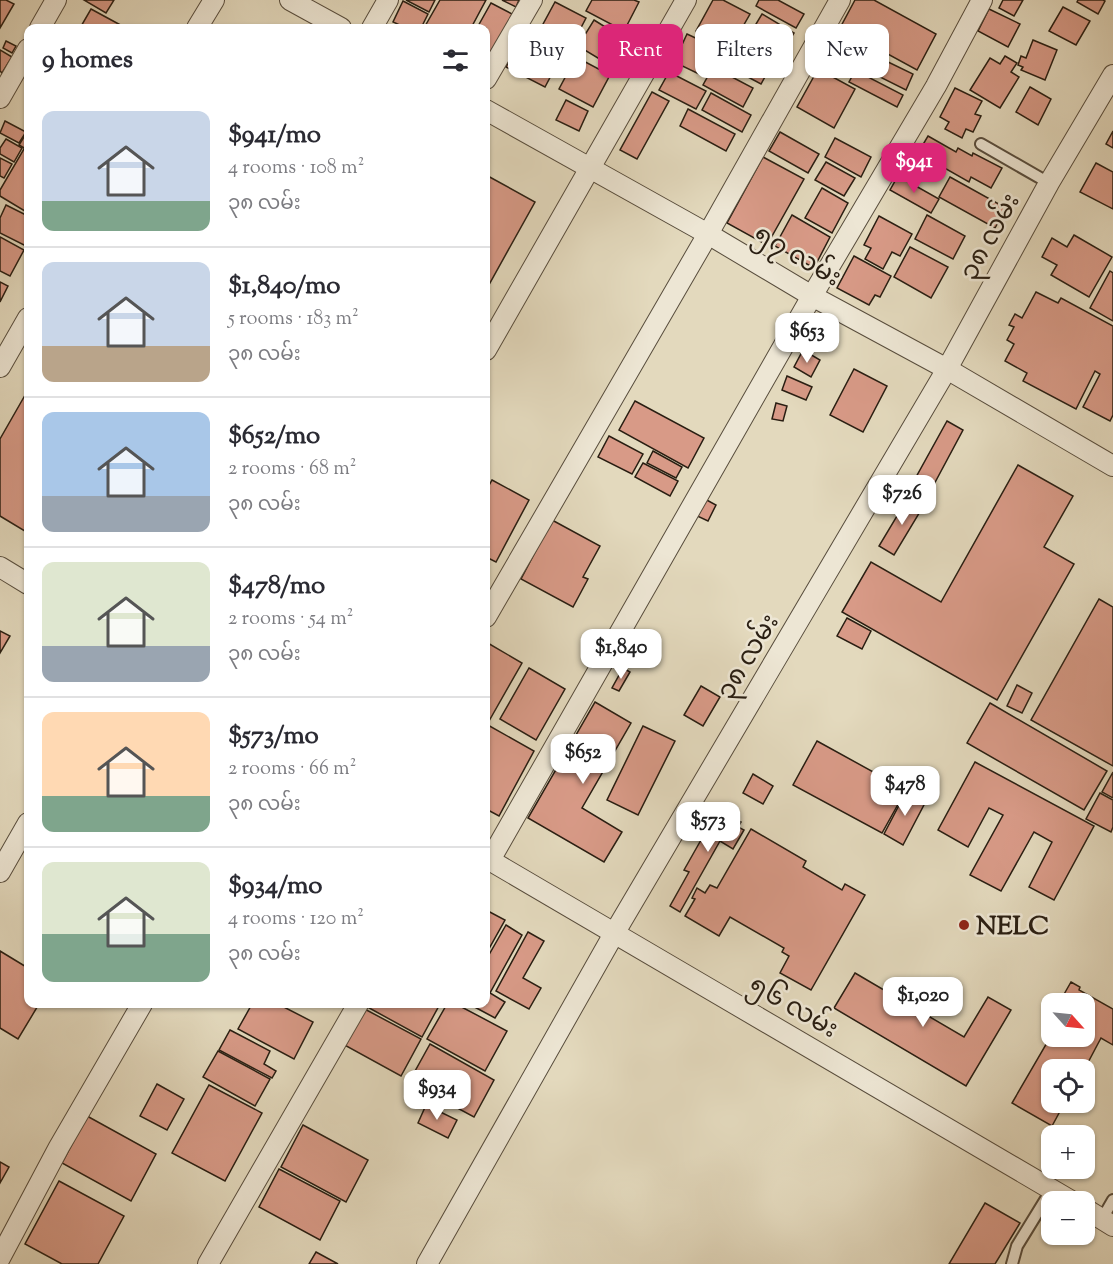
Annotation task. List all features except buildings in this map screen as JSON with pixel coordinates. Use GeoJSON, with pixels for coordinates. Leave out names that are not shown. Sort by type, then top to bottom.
{"type":"FeatureCollection","features":[{"type":"Feature","properties":{"kind":"street"},"geometry":{"type":"LineString","coordinates":[[42,24],[56,0]]}},
{"type":"Feature","properties":{"kind":"street"},"geometry":{"type":"LineString","coordinates":[[199,24],[214,0]]}},
{"type":"Feature","properties":{"kind":"street"},"geometry":{"type":"LineString","coordinates":[[290,0],[334,24]]}},
{"type":"Feature","properties":{"kind":"street"},"geometry":{"type":"LineString","coordinates":[[374,24],[388,0]]}},
{"type":"Feature","properties":{"kind":"street"},"geometry":{"type":"LineString","coordinates":[[490,72],[532,0]]}},
{"type":"Feature","properties":{"kind":"street"},"geometry":{"type":"LineString","coordinates":[[490,343],[686,0]]}},
{"type":"Feature","properties":{"kind":"street"},"geometry":{"type":"LineString","coordinates":[[490,610],[708,234],[840,0]]}},
{"type":"Feature","properties":{"kind":"street"},"geometry":{"type":"LineString","coordinates":[[490,856],[812,296],[936,86],[982,0]]}},
{"type":"Feature","properties":{"kind":"street"},"geometry":{"type":"LineString","coordinates":[[0,98],[24,56]]}},
{"type":"Feature","properties":{"kind":"street","name":"၃၈ လမ်း"},"geometry":{"type":"LineString","coordinates":[[427,1264],[615,932],[947,369],[1049,183],[1113,75]]}},
{"type":"Feature","properties":{"kind":"street","name":"၅၇ လမ်း"},"geometry":{"type":"LineString","coordinates":[[490,112],[708,234],[812,296],[947,369],[1113,466]]}},
{"type":"Feature","properties":{"kind":"street"},"geometry":{"type":"LineString","coordinates":[[0,367],[24,325]]}},
{"type":"Feature","properties":{"kind":"street"},"geometry":{"type":"LineString","coordinates":[[0,567],[24,582]]}},
{"type":"Feature","properties":{"kind":"street"},"geometry":{"type":"LineString","coordinates":[[0,872],[24,830]]}},
{"type":"Feature","properties":{"kind":"street","name":"၅၆ လမ်း"},"geometry":{"type":"LineString","coordinates":[[490,860],[1055,1191]]}},
{"type":"Feature","properties":{"kind":"street"},"geometry":{"type":"LineString","coordinates":[[0,1258],[59,1146],[140,1008]]}},
{"type":"Feature","properties":{"kind":"street"},"geometry":{"type":"LineString","coordinates":[[208,1264],[356,1008]]}},
{"type":"Feature","properties":{"kind":"lane"},"geometry":{"type":"LineString","coordinates":[[981,144],[1049,183]]}},
{"type":"Feature","properties":{"kind":"lane"},"geometry":{"type":"LineString","coordinates":[[1012,1264],[1017,1246],[1052,1189]]}},
{"type":"Feature","properties":{"kind":"lane"},"geometry":{"type":"LineString","coordinates":[[1107,1222],[1113,1200]]}},
{"type":"Feature","properties":{"kind":"place","name":"NELC"},"geometry":{"type":"Point","coordinates":[964,925]}}]}
